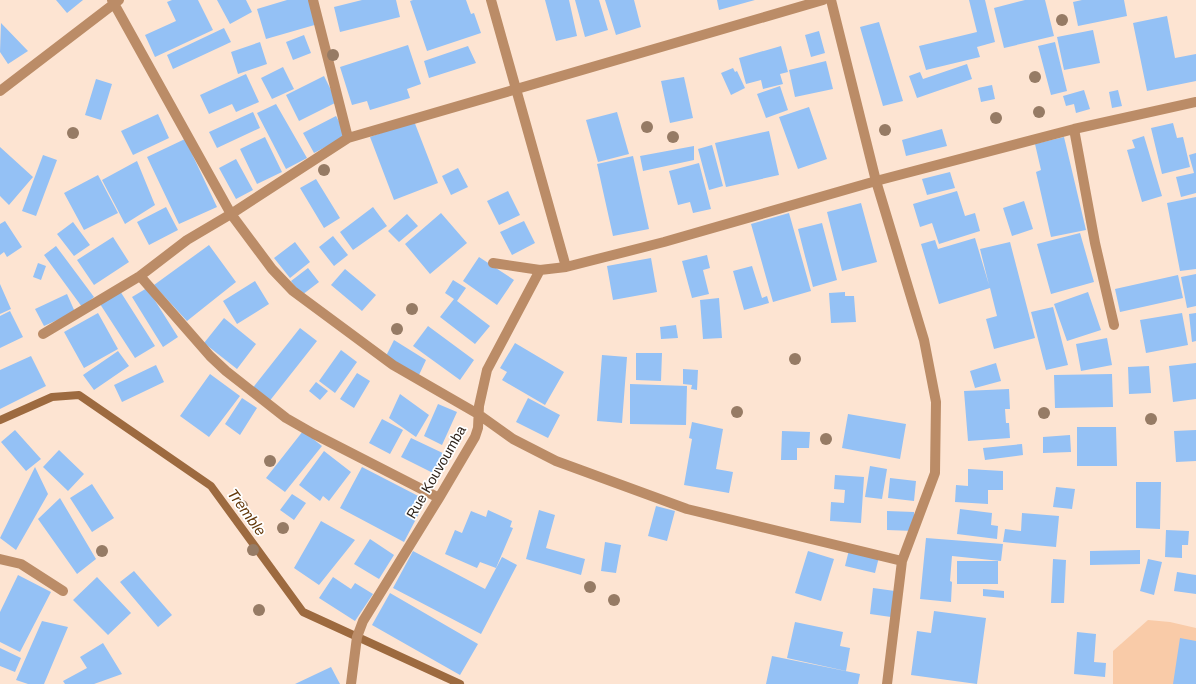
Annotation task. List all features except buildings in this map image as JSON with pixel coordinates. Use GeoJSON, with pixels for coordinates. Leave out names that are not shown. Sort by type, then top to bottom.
{"type":"FeatureCollection","features":[{"type":"Feature","properties":{"kind":"street"},"geometry":{"type":"LineString","coordinates":[[313,0],[348,138]]}},
{"type":"Feature","properties":{"kind":"street"},"geometry":{"type":"LineString","coordinates":[[491,0],[566,267]]}},
{"type":"Feature","properties":{"kind":"street"},"geometry":{"type":"LineString","coordinates":[[43,334],[140,276],[187,240],[231,214],[348,138],[822,0]]}},
{"type":"Feature","properties":{"kind":"street"},"geometry":{"type":"LineString","coordinates":[[831,0],[876,180],[924,340],[936,402],[935,473],[902,561],[887,684]]}},
{"type":"Feature","properties":{"kind":"street"},"geometry":{"type":"LineString","coordinates":[[0,91],[115,1],[231,214],[272,269],[293,291],[393,365],[478,414],[513,439],[556,461],[687,509],[902,561]]}},
{"type":"Feature","properties":{"kind":"street"},"geometry":{"type":"LineString","coordinates":[[493,263],[540,270],[566,267],[664,242],[876,180],[1074,129],[1196,102]]}},
{"type":"Feature","properties":{"kind":"street"},"geometry":{"type":"LineString","coordinates":[[1074,129],[1095,243],[1114,324]]}},
{"type":"Feature","properties":{"kind":"street","name":"Rue Kouvoumba"},"geometry":{"type":"LineString","coordinates":[[351,684],[357,637],[363,621],[475,437],[478,428],[479,406],[488,370],[540,270]]}},
{"type":"Feature","properties":{"kind":"street"},"geometry":{"type":"LineString","coordinates":[[140,276],[226,371],[286,418],[314,434],[439,498]]}},
{"type":"Feature","properties":{"kind":"street"},"geometry":{"type":"LineString","coordinates":[[0,559],[21,564],[63,591]]}},
{"type":"Feature","properties":{"kind":"shaded area"},"geometry":{"type":"Polygon","coordinates":[[[1148,620],[1170,622],[1196,628],[1196,684],[1113,684],[1113,651],[1148,620]]]}},
{"type":"Feature","properties":{"kind":"waterway","name":"Tremble"},"geometry":{"type":"LineString","coordinates":[[0,420],[52,397],[79,395],[211,486],[303,612],[460,684]]}}]}
